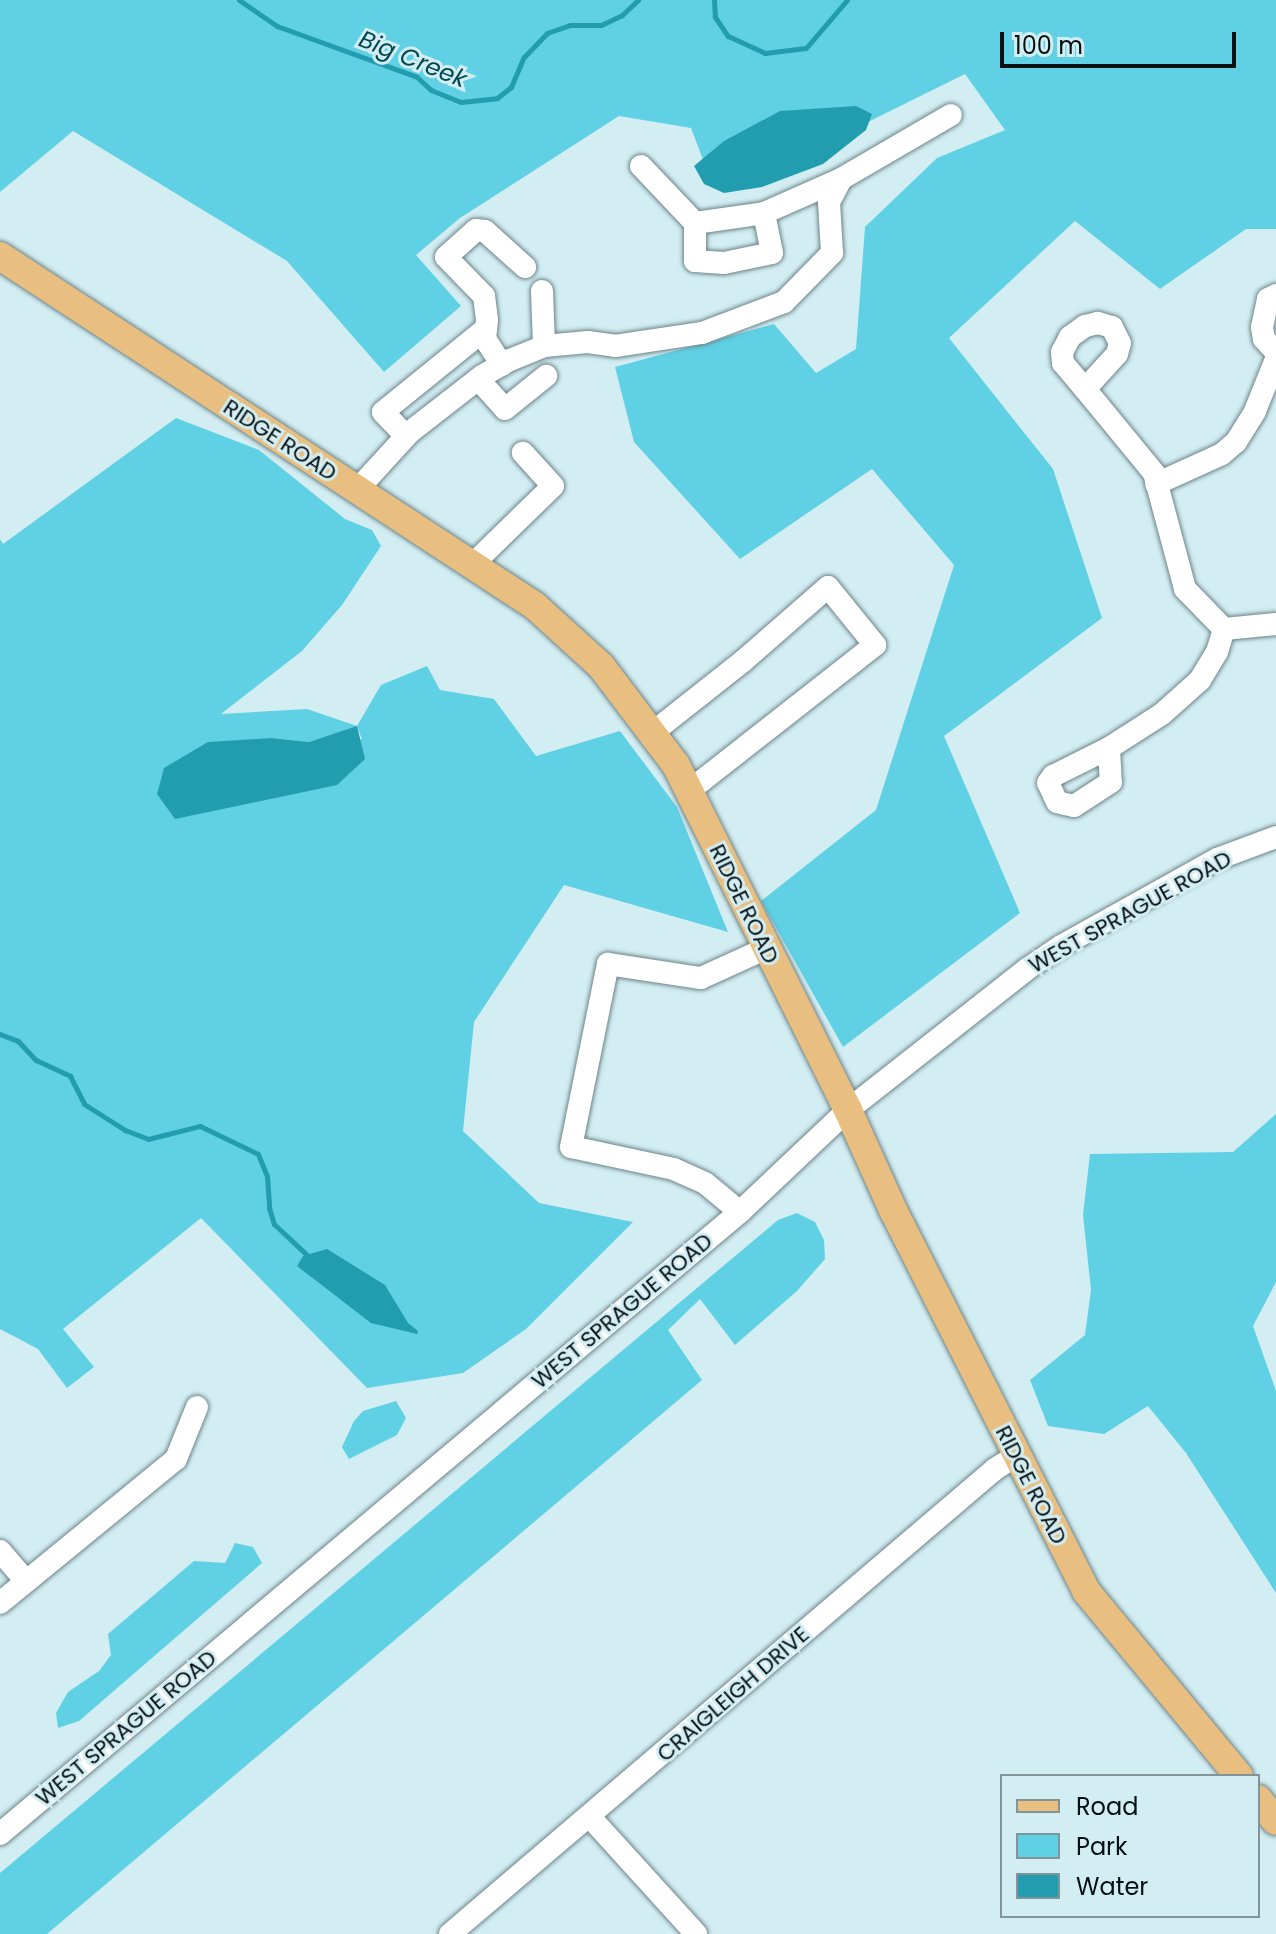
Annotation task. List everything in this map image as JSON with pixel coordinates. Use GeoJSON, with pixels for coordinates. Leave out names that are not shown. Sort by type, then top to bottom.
{"type":"FeatureCollection","features":[{"type":"Feature","properties":{"kind":"main road","name":"RIDGE ROAD"},"geometry":{"type":"LineString","coordinates":[[0,256],[535,606],[601,666],[676,765],[765,949],[848,1110],[893,1210],[1086,1591],[1237,1774]]}},
{"type":"Feature","properties":{"kind":"main road"},"geometry":{"type":"LineString","coordinates":[[1260,1801],[1276,1821]]}},
{"type":"Feature","properties":{"kind":"street"},"geometry":{"type":"LineString","coordinates":[[695,223],[764,213],[841,179],[951,115]]}},
{"type":"Feature","properties":{"kind":"street"},"geometry":{"type":"LineString","coordinates":[[641,166],[695,223],[695,261],[724,263],[772,253],[764,213]]}},
{"type":"Feature","properties":{"kind":"street"},"geometry":{"type":"LineString","coordinates":[[357,490],[406,436],[478,379],[544,346],[588,342],[615,346],[663,341],[702,333],[784,302],[832,253],[829,202],[841,179]]}},
{"type":"Feature","properties":{"kind":"street"},"geometry":{"type":"LineString","coordinates":[[406,436],[383,412],[483,331],[487,320],[484,296],[446,257],[476,230],[485,231],[525,267]]}},
{"type":"Feature","properties":{"kind":"street"},"geometry":{"type":"LineString","coordinates":[[542,291],[544,346]]}},
{"type":"Feature","properties":{"kind":"street"},"geometry":{"type":"LineString","coordinates":[[1276,295],[1268,299],[1262,327],[1264,339],[1276,352]]}},
{"type":"Feature","properties":{"kind":"street"},"geometry":{"type":"LineString","coordinates":[[483,331],[502,365]]}},
{"type":"Feature","properties":{"kind":"street"},"geometry":{"type":"LineString","coordinates":[[1156,484],[1222,454],[1236,442],[1255,411],[1276,359]]}},
{"type":"Feature","properties":{"kind":"street"},"geometry":{"type":"LineString","coordinates":[[478,379],[505,409],[546,376]]}},
{"type":"Feature","properties":{"kind":"street"},"geometry":{"type":"LineString","coordinates":[[1085,389],[1154,473],[1185,589],[1224,629]]}},
{"type":"Feature","properties":{"kind":"street"},"geometry":{"type":"LineString","coordinates":[[472,565],[553,486],[523,453]]}},
{"type":"Feature","properties":{"kind":"street"},"geometry":{"type":"LineString","coordinates":[[652,733],[742,662],[828,587],[875,645],[689,791]]}},
{"type":"Feature","properties":{"kind":"street"},"geometry":{"type":"LineString","coordinates":[[1224,629],[1276,624]]}},
{"type":"Feature","properties":{"kind":"street"},"geometry":{"type":"LineString","coordinates":[[1109,748],[1162,714],[1200,680],[1217,652],[1224,629]]}},
{"type":"Feature","properties":{"kind":"street","name":"WEST SPRAGUE ROAD"},"geometry":{"type":"LineString","coordinates":[[0,1834],[740,1212],[848,1110],[1061,946],[1217,859],[1276,837]]}},
{"type":"Feature","properties":{"kind":"street"},"geometry":{"type":"LineString","coordinates":[[740,1212],[705,1183],[674,1169],[571,1147],[608,964],[701,978],[765,949]]}},
{"type":"Feature","properties":{"kind":"street"},"geometry":{"type":"LineString","coordinates":[[0,1603],[176,1459],[197,1407]]}},
{"type":"Feature","properties":{"kind":"street","name":"CRAIGLEIGH DRIVE"},"geometry":{"type":"LineString","coordinates":[[450,1934],[995,1469],[1016,1456]]}},
{"type":"Feature","properties":{"kind":"street"},"geometry":{"type":"LineString","coordinates":[[0,1551],[26,1581]]}},
{"type":"Feature","properties":{"kind":"street"},"geometry":{"type":"LineString","coordinates":[[590,1817],[696,1934]]}},
{"type":"Feature","properties":{"kind":"green space"},"geometry":{"type":"Polygon","coordinates":[[[0,0],[1276,0],[1276,229],[1246,229],[1160,289],[1075,221],[949,338],[1053,469],[1102,618],[944,736],[1020,913],[843,1047],[761,901],[876,810],[954,565],[872,469],[740,559],[634,442],[615,367],[774,324],[816,373],[856,349],[865,227],[937,158],[1005,130],[965,74],[747,182],[708,173],[691,128],[619,116],[460,218],[416,255],[461,306],[384,372],[287,261],[73,131],[0,192],[0,0]]]}},
{"type":"Feature","properties":{"kind":"green space"},"geometry":{"type":"Polygon","coordinates":[[[176,418],[259,450],[345,519],[372,530],[381,546],[342,605],[302,651],[221,714],[307,709],[357,726],[381,685],[427,666],[440,690],[494,699],[536,756],[620,731],[677,807],[728,932],[564,885],[474,1022],[463,1131],[539,1203],[633,1222],[526,1329],[463,1373],[367,1388],[201,1218],[63,1329],[94,1367],[67,1388],[38,1349],[0,1329],[0,539],[3,544],[176,418]],[[357,727],[309,742],[272,738],[157,794],[362,739],[357,727]]]}},
{"type":"Feature","properties":{"kind":"green space"},"geometry":{"type":"Polygon","coordinates":[[[1276,1114],[1276,1282],[1253,1326],[1276,1391],[1276,1593],[1186,1453],[1148,1406],[1104,1434],[1048,1426],[1030,1380],[1085,1335],[1091,1290],[1083,1215],[1090,1154],[1233,1152],[1276,1114]]]}},
{"type":"Feature","properties":{"kind":"green space"},"geometry":{"type":"Polygon","coordinates":[[[797,1213],[815,1222],[824,1240],[825,1259],[797,1291],[735,1345],[700,1299],[668,1330],[702,1380],[47,1934],[0,1934],[0,1873],[778,1220],[797,1213]]]}},
{"type":"Feature","properties":{"kind":"green space"},"geometry":{"type":"Polygon","coordinates":[[[396,1401],[406,1418],[397,1435],[349,1459],[342,1447],[354,1421],[363,1411],[396,1401]]]}},
{"type":"Feature","properties":{"kind":"green space"},"geometry":{"type":"Polygon","coordinates":[[[235,1543],[253,1547],[262,1563],[79,1721],[58,1728],[56,1713],[68,1692],[99,1671],[111,1655],[108,1634],[194,1561],[225,1563],[235,1543]]]}},
{"type":"Feature","properties":{"kind":"water"},"geometry":{"type":"Polygon","coordinates":[[[856,106],[872,114],[866,130],[823,164],[762,187],[724,193],[704,184],[694,166],[724,141],[780,111],[856,106]]]}},
{"type":"Feature","properties":{"kind":"water"},"geometry":{"type":"Polygon","coordinates":[[[357,726],[365,759],[337,785],[175,819],[157,794],[164,768],[208,742],[272,738],[309,742],[357,726]]]}},
{"type":"Feature","properties":{"kind":"water"},"geometry":{"type":"Polygon","coordinates":[[[327,1249],[385,1285],[408,1323],[418,1331],[417,1334],[371,1323],[297,1266],[303,1256],[327,1249]]]}},
{"type":"Feature","properties":{"kind":"waterway","name":"Big Creek"},"geometry":{"type":"LineString","coordinates":[[239,0],[277,26],[417,77],[431,90],[461,102],[497,98],[511,87],[524,57],[547,33],[570,25],[601,25],[622,15],[638,0]]}},
{"type":"Feature","properties":{"kind":"waterway","name":"Big Creek"},"geometry":{"type":"LineString","coordinates":[[714,0],[715,17],[728,36],[765,53],[806,48],[847,0]]}},
{"type":"Feature","properties":{"kind":"waterway"},"geometry":{"type":"LineString","coordinates":[[0,1034],[18,1041],[36,1060],[70,1076],[84,1104],[125,1130],[148,1139],[200,1126],[258,1154],[267,1176],[269,1208],[274,1224],[307,1255]]}}]}
